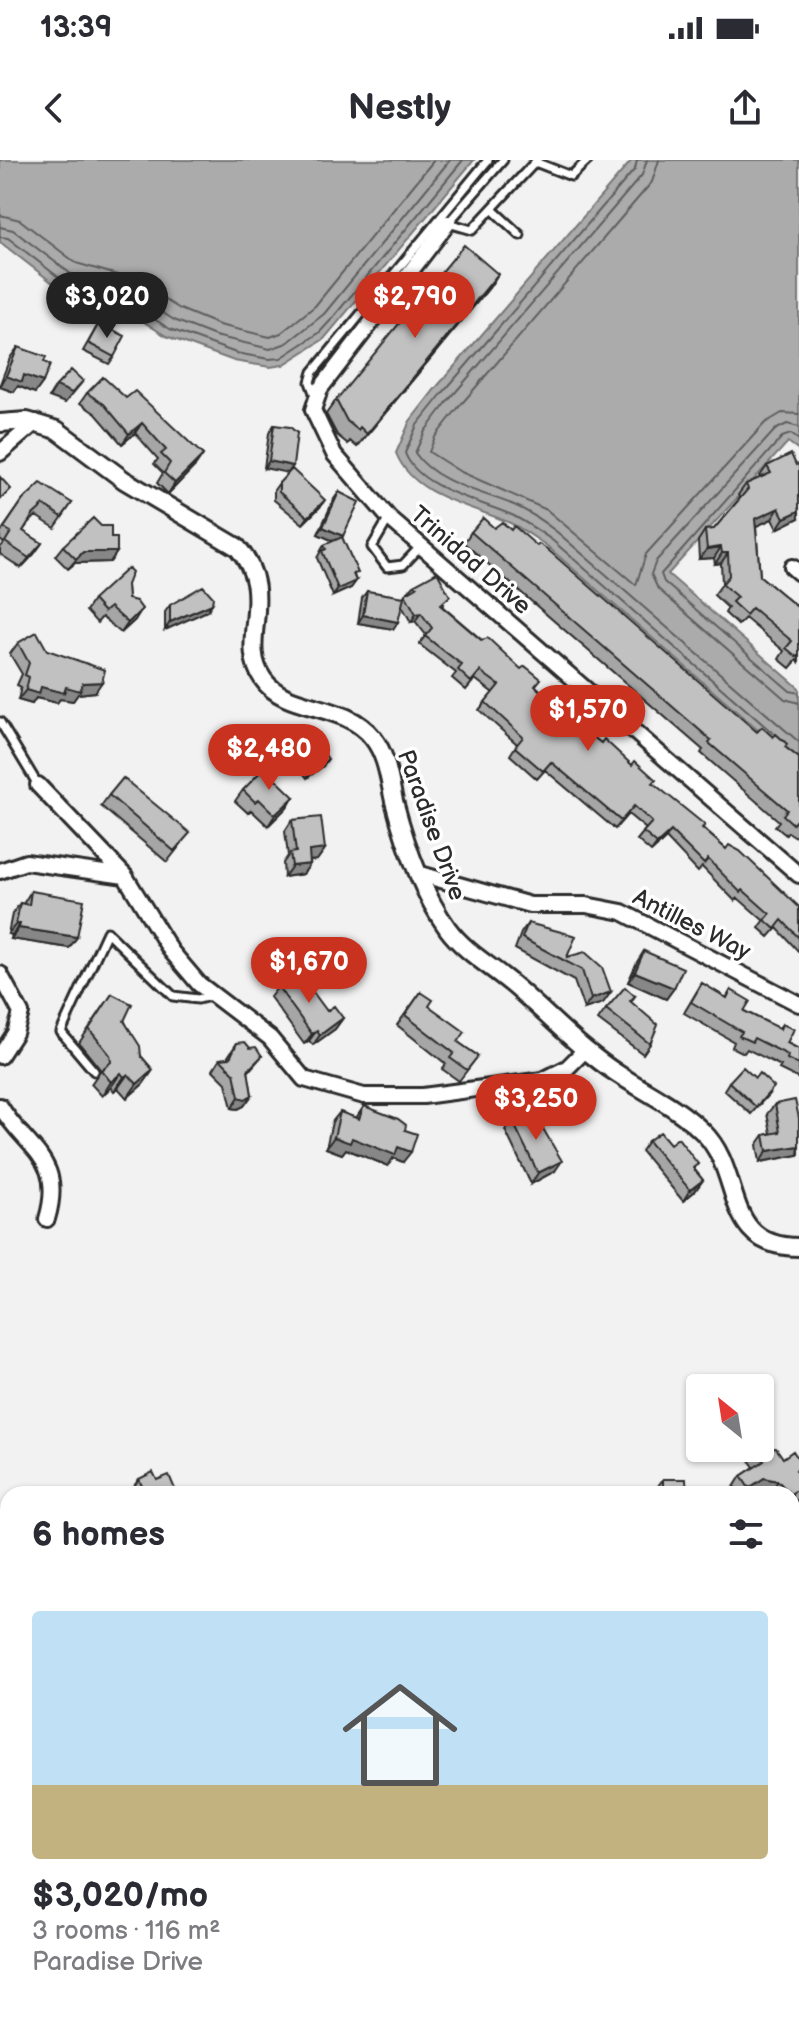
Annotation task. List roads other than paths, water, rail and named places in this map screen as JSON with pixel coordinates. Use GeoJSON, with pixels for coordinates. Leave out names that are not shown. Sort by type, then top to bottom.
{"type":"FeatureCollection","features":[{"type":"Feature","properties":{"kind":"street"},"geometry":{"type":"LineString","coordinates":[[317,400],[320,389],[448,223]]}},
{"type":"Feature","properties":{"kind":"street","name":"Trinidad Drive"},"geometry":{"type":"LineString","coordinates":[[317,400],[313,410],[334,454],[389,518],[799,875]]}},
{"type":"Feature","properties":{"kind":"street"},"geometry":{"type":"LineString","coordinates":[[0,453],[36,422]]}},
{"type":"Feature","properties":{"kind":"street","name":"Paradise Drive"},"geometry":{"type":"LineString","coordinates":[[0,423],[36,422],[63,434],[124,480],[218,533],[242,554],[256,583],[255,652],[262,679],[286,697],[344,715],[375,741],[420,874],[441,918],[459,942],[513,984],[585,1050],[683,1114],[706,1134],[721,1154],[738,1211],[753,1232],[776,1245],[799,1247]]}},
{"type":"Feature","properties":{"kind":"street"},"geometry":{"type":"LineString","coordinates":[[38,785],[125,876],[171,951],[213,995],[270,1038],[304,1079],[364,1096],[423,1096],[534,1082],[567,1068],[585,1050]]}},
{"type":"Feature","properties":{"kind":"street"},"geometry":{"type":"LineString","coordinates":[[0,871],[26,862],[125,876]]}},
{"type":"Feature","properties":{"kind":"street","name":"Antilles Way"},"geometry":{"type":"LineString","coordinates":[[420,874],[530,905],[586,905],[622,912],[799,1004]]}},
{"type":"Feature","properties":{"kind":"street"},"geometry":{"type":"LineString","coordinates":[[0,974],[21,1013],[15,1033],[0,1056]]}},
{"type":"Feature","properties":{"kind":"street"},"geometry":{"type":"LineString","coordinates":[[0,1106],[51,1173],[53,1195],[47,1219]]}},
{"type":"Feature","properties":{"kind":"lane"},"geometry":{"type":"LineString","coordinates":[[317,400],[310,382],[313,372],[488,160]]}},
{"type":"Feature","properties":{"kind":"lane"},"geometry":{"type":"LineString","coordinates":[[503,160],[448,223],[472,230],[536,161],[571,176],[588,160]]}},
{"type":"Feature","properties":{"kind":"lane"},"geometry":{"type":"LineString","coordinates":[[492,209],[520,235]]}},
{"type":"Feature","properties":{"kind":"lane"},"geometry":{"type":"LineString","coordinates":[[389,518],[372,547],[387,567],[403,565],[421,546]]}},
{"type":"Feature","properties":{"kind":"lane"},"geometry":{"type":"LineString","coordinates":[[0,722],[38,785]]}},
{"type":"Feature","properties":{"kind":"lane"},"geometry":{"type":"LineString","coordinates":[[94,1071],[61,1032],[107,932],[173,996],[198,999],[213,995]]}},
{"type":"Feature","properties":{"kind":"water"},"geometry":{"type":"Polygon","coordinates":[[[0,160],[474,160],[324,339],[283,365],[270,367],[234,361],[166,336],[119,306],[62,290],[0,242],[0,160]]]}},
{"type":"Feature","properties":{"kind":"water"},"geometry":{"type":"Polygon","coordinates":[[[632,160],[799,160],[799,450],[788,442],[668,574],[799,688],[799,766],[547,546],[510,523],[429,490],[404,468],[396,453],[410,421],[435,389],[632,160]]]}}]}
